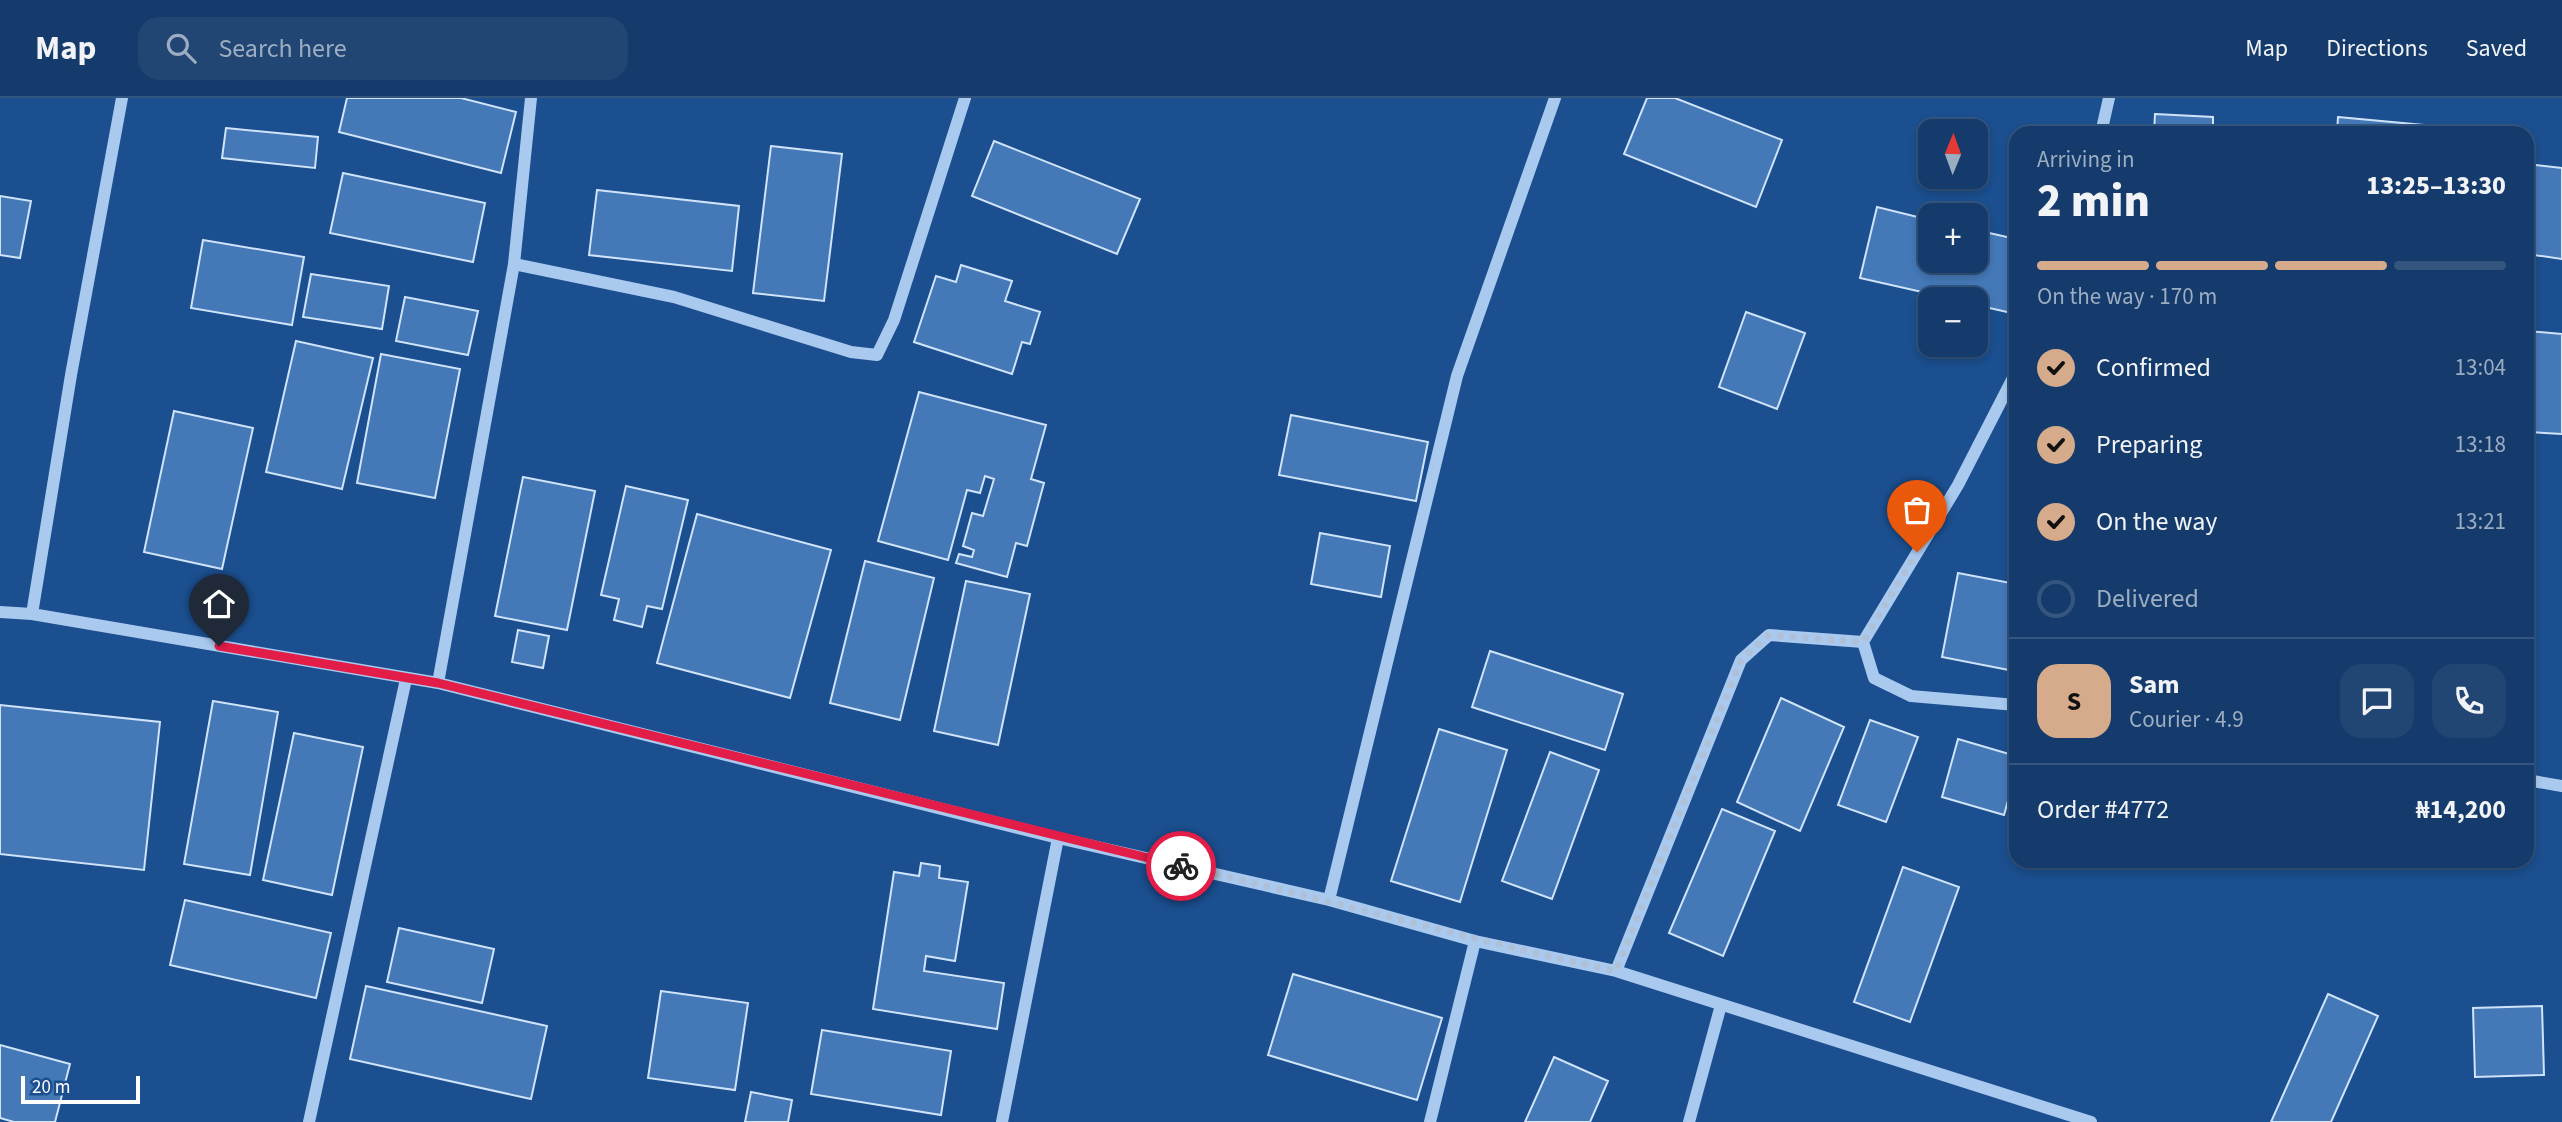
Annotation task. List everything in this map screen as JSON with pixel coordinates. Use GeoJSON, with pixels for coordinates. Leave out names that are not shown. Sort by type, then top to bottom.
{"type":"FeatureCollection","features":[{"type":"Feature","properties":{"kind":"street"},"geometry":{"type":"LineString","coordinates":[[32,614],[71,375],[122,98]]}},
{"type":"Feature","properties":{"kind":"street"},"geometry":{"type":"LineString","coordinates":[[438,683],[514,264],[531,98]]}},
{"type":"Feature","properties":{"kind":"street"},"geometry":{"type":"LineString","coordinates":[[514,264],[674,297],[851,352],[877,355],[894,320],[965,98]]}},
{"type":"Feature","properties":{"kind":"street"},"geometry":{"type":"LineString","coordinates":[[1329,900],[1457,376],[1555,98]]}},
{"type":"Feature","properties":{"kind":"street"},"geometry":{"type":"LineString","coordinates":[[2103,126],[2109,98]]}},
{"type":"Feature","properties":{"kind":"street"},"geometry":{"type":"LineString","coordinates":[[2009,386],[1958,485],[1863,642],[1874,678],[1911,696],[2009,704]]}},
{"type":"Feature","properties":{"kind":"street"},"geometry":{"type":"LineString","coordinates":[[0,612],[32,614],[438,683],[1058,838],[1329,900],[1475,941],[1616,971],[2091,1122]]}},
{"type":"Feature","properties":{"kind":"street"},"geometry":{"type":"LineString","coordinates":[[1616,971],[1741,660],[1769,635],[1863,642]]}},
{"type":"Feature","properties":{"kind":"street"},"geometry":{"type":"LineString","coordinates":[[309,1122],[406,679]]}},
{"type":"Feature","properties":{"kind":"street"},"geometry":{"type":"LineString","coordinates":[[2534,781],[2562,786]]}},
{"type":"Feature","properties":{"kind":"street"},"geometry":{"type":"LineString","coordinates":[[1002,1122],[1058,838]]}},
{"type":"Feature","properties":{"kind":"street"},"geometry":{"type":"LineString","coordinates":[[1430,1122],[1475,941]]}},
{"type":"Feature","properties":{"kind":"street"},"geometry":{"type":"LineString","coordinates":[[1689,1122],[1721,1005]]}},
{"type":"Feature","properties":{"kind":"building"},"geometry":{"type":"Polygon","coordinates":[[[347,98],[461,98],[516,112],[501,173],[339,132],[347,98]]]}},
{"type":"Feature","properties":{"kind":"building"},"geometry":{"type":"Polygon","coordinates":[[[1647,98],[1675,98],[1782,140],[1756,207],[1624,154],[1647,98]]]}},
{"type":"Feature","properties":{"kind":"building"},"geometry":{"type":"Polygon","coordinates":[[[2155,114],[2213,117],[2213,126],[2154,126],[2155,114]]]}},
{"type":"Feature","properties":{"kind":"building"},"geometry":{"type":"Polygon","coordinates":[[[2338,117],[2434,126],[2337,126],[2338,117]]]}},
{"type":"Feature","properties":{"kind":"building"},"geometry":{"type":"Polygon","coordinates":[[[226,128],[318,137],[315,168],[222,158],[226,128]]]}},
{"type":"Feature","properties":{"kind":"building"},"geometry":{"type":"Polygon","coordinates":[[[994,141],[1140,199],[1117,254],[972,196],[994,141]]]}},
{"type":"Feature","properties":{"kind":"building"},"geometry":{"type":"Polygon","coordinates":[[[771,146],[842,154],[824,301],[753,293],[771,146]]]}},
{"type":"Feature","properties":{"kind":"building"},"geometry":{"type":"Polygon","coordinates":[[[2534,165],[2562,168],[2562,259],[2534,255],[2534,165]]]}},
{"type":"Feature","properties":{"kind":"building"},"geometry":{"type":"Polygon","coordinates":[[[343,173],[485,203],[473,262],[330,233],[343,173]]]}},
{"type":"Feature","properties":{"kind":"building"},"geometry":{"type":"Polygon","coordinates":[[[597,190],[739,206],[732,271],[589,255],[597,190]]]}},
{"type":"Feature","properties":{"kind":"building"},"geometry":{"type":"Polygon","coordinates":[[[0,196],[31,201],[20,258],[0,255],[0,196]]]}},
{"type":"Feature","properties":{"kind":"building"},"geometry":{"type":"Polygon","coordinates":[[[1877,207],[1918,217],[1918,273],[1988,273],[1988,233],[2009,237],[2009,312],[1988,308],[1988,287],[1918,287],[1918,291],[1860,278],[1877,207]]]}},
{"type":"Feature","properties":{"kind":"building"},"geometry":{"type":"Polygon","coordinates":[[[203,240],[304,257],[292,325],[191,308],[203,240]]]}},
{"type":"Feature","properties":{"kind":"building"},"geometry":{"type":"Polygon","coordinates":[[[961,265],[1012,281],[1005,301],[1040,312],[1030,344],[1022,342],[1012,374],[914,342],[936,276],[956,282],[961,265]]]}},
{"type":"Feature","properties":{"kind":"building"},"geometry":{"type":"Polygon","coordinates":[[[311,274],[389,286],[382,329],[303,317],[311,274]]]}},
{"type":"Feature","properties":{"kind":"building"},"geometry":{"type":"Polygon","coordinates":[[[405,297],[478,311],[468,355],[396,341],[405,297]]]}},
{"type":"Feature","properties":{"kind":"building"},"geometry":{"type":"Polygon","coordinates":[[[1746,312],[1805,333],[1777,409],[1719,387],[1746,312]]]}},
{"type":"Feature","properties":{"kind":"building"},"geometry":{"type":"Polygon","coordinates":[[[2534,332],[2562,334],[2562,434],[2534,432],[2534,332]]]}},
{"type":"Feature","properties":{"kind":"building"},"geometry":{"type":"Polygon","coordinates":[[[296,341],[373,358],[342,489],[266,472],[296,341]]]}},
{"type":"Feature","properties":{"kind":"building"},"geometry":{"type":"Polygon","coordinates":[[[381,354],[460,369],[435,498],[357,483],[381,354]]]}},
{"type":"Feature","properties":{"kind":"building"},"geometry":{"type":"Polygon","coordinates":[[[919,392],[1046,425],[1031,479],[1044,483],[1027,546],[1016,543],[1007,577],[956,563],[959,554],[972,557],[974,550],[963,546],[972,513],[983,516],[994,479],[985,476],[980,493],[967,490],[948,560],[878,541],[919,392]]]}},
{"type":"Feature","properties":{"kind":"building"},"geometry":{"type":"Polygon","coordinates":[[[174,411],[253,428],[222,569],[144,552],[174,411]]]}},
{"type":"Feature","properties":{"kind":"building"},"geometry":{"type":"Polygon","coordinates":[[[1291,415],[1428,442],[1416,501],[1279,475],[1291,415]]]}},
{"type":"Feature","properties":{"kind":"building"},"geometry":{"type":"Polygon","coordinates":[[[523,477],[595,491],[567,630],[495,616],[523,477]]]}},
{"type":"Feature","properties":{"kind":"building"},"geometry":{"type":"Polygon","coordinates":[[[626,486],[688,500],[662,609],[647,606],[642,627],[614,620],[619,599],[601,595],[626,486]]]}},
{"type":"Feature","properties":{"kind":"building"},"geometry":{"type":"Polygon","coordinates":[[[697,514],[831,550],[790,698],[657,663],[697,514]]]}},
{"type":"Feature","properties":{"kind":"building"},"geometry":{"type":"Polygon","coordinates":[[[1320,533],[1390,546],[1381,597],[1311,584],[1320,533]]]}},
{"type":"Feature","properties":{"kind":"building"},"geometry":{"type":"Polygon","coordinates":[[[865,561],[934,578],[900,720],[830,703],[865,561]]]}},
{"type":"Feature","properties":{"kind":"building"},"geometry":{"type":"Polygon","coordinates":[[[1958,573],[2009,583],[2009,670],[1942,657],[1958,573]]]}},
{"type":"Feature","properties":{"kind":"building"},"geometry":{"type":"Polygon","coordinates":[[[966,581],[1030,594],[998,745],[934,731],[966,581]]]}},
{"type":"Feature","properties":{"kind":"building"},"geometry":{"type":"Polygon","coordinates":[[[518,630],[549,636],[543,668],[512,662],[518,630]]]}},
{"type":"Feature","properties":{"kind":"building"},"geometry":{"type":"Polygon","coordinates":[[[1490,651],[1623,694],[1605,750],[1472,707],[1490,651]]]}},
{"type":"Feature","properties":{"kind":"building"},"geometry":{"type":"Polygon","coordinates":[[[1781,698],[1844,727],[1800,831],[1737,802],[1781,698]]]}},
{"type":"Feature","properties":{"kind":"building"},"geometry":{"type":"Polygon","coordinates":[[[213,701],[278,712],[250,875],[184,864],[213,701]]]}},
{"type":"Feature","properties":{"kind":"building"},"geometry":{"type":"Polygon","coordinates":[[[0,705],[160,722],[144,870],[0,854],[0,705]]]}},
{"type":"Feature","properties":{"kind":"building"},"geometry":{"type":"Polygon","coordinates":[[[1870,720],[1918,737],[1886,822],[1838,805],[1870,720]]]}},
{"type":"Feature","properties":{"kind":"building"},"geometry":{"type":"Polygon","coordinates":[[[1439,729],[1507,750],[1460,902],[1391,881],[1439,729]]]}},
{"type":"Feature","properties":{"kind":"building"},"geometry":{"type":"Polygon","coordinates":[[[294,733],[363,747],[332,895],[263,880],[294,733]]]}},
{"type":"Feature","properties":{"kind":"building"},"geometry":{"type":"Polygon","coordinates":[[[1958,739],[2009,754],[2009,797],[2004,815],[1942,797],[1958,739]]]}},
{"type":"Feature","properties":{"kind":"building"},"geometry":{"type":"Polygon","coordinates":[[[1550,752],[1599,770],[1552,899],[1502,881],[1550,752]]]}},
{"type":"Feature","properties":{"kind":"building"},"geometry":{"type":"Polygon","coordinates":[[[1722,809],[1775,831],[1723,956],[1669,933],[1722,809]]]}},
{"type":"Feature","properties":{"kind":"building"},"geometry":{"type":"Polygon","coordinates":[[[921,863],[940,866],[939,878],[968,882],[955,961],[926,956],[924,971],[1004,983],[997,1029],[873,1009],[894,872],[919,876],[921,863]]]}},
{"type":"Feature","properties":{"kind":"building"},"geometry":{"type":"Polygon","coordinates":[[[1903,867],[1959,887],[1910,1022],[1854,1002],[1903,867]]]}},
{"type":"Feature","properties":{"kind":"building"},"geometry":{"type":"Polygon","coordinates":[[[185,900],[331,933],[316,998],[170,965],[185,900]]]}},
{"type":"Feature","properties":{"kind":"building"},"geometry":{"type":"Polygon","coordinates":[[[399,928],[494,949],[482,1003],[387,982],[399,928]]]}},
{"type":"Feature","properties":{"kind":"building"},"geometry":{"type":"Polygon","coordinates":[[[1293,974],[1442,1018],[1417,1100],[1268,1055],[1293,974]]]}},
{"type":"Feature","properties":{"kind":"building"},"geometry":{"type":"Polygon","coordinates":[[[366,986],[547,1026],[531,1099],[350,1059],[366,986]]]}},
{"type":"Feature","properties":{"kind":"building"},"geometry":{"type":"Polygon","coordinates":[[[661,991],[748,1003],[735,1090],[648,1078],[661,991]]]}},
{"type":"Feature","properties":{"kind":"building"},"geometry":{"type":"Polygon","coordinates":[[[2328,994],[2378,1016],[2331,1122],[2271,1122],[2328,994]]]}},
{"type":"Feature","properties":{"kind":"building"},"geometry":{"type":"Polygon","coordinates":[[[2542,1006],[2544,1075],[2475,1077],[2473,1008],[2542,1006]]]}},
{"type":"Feature","properties":{"kind":"building"},"geometry":{"type":"Polygon","coordinates":[[[822,1030],[951,1051],[941,1115],[811,1094],[822,1030]]]}},
{"type":"Feature","properties":{"kind":"building"},"geometry":{"type":"Polygon","coordinates":[[[0,1045],[70,1064],[55,1122],[14,1122],[0,1118],[0,1045]]]}},
{"type":"Feature","properties":{"kind":"building"},"geometry":{"type":"Polygon","coordinates":[[[1554,1057],[1608,1081],[1590,1122],[1525,1122],[1554,1057]]]}},
{"type":"Feature","properties":{"kind":"building"},"geometry":{"type":"Polygon","coordinates":[[[751,1092],[792,1100],[788,1122],[745,1122],[751,1092]]]}},
{"type":"Feature","properties":{"kind":"way so far"},"geometry":{"type":"LineString","coordinates":[[1181,866],[1329,900],[1475,941],[1616,971],[1741,660],[1769,635],[1863,642],[1917,552]]}},
{"type":"Feature","properties":{"kind":"route"},"geometry":{"type":"LineString","coordinates":[[219,646],[438,683],[1058,838],[1181,866]]}}]}
